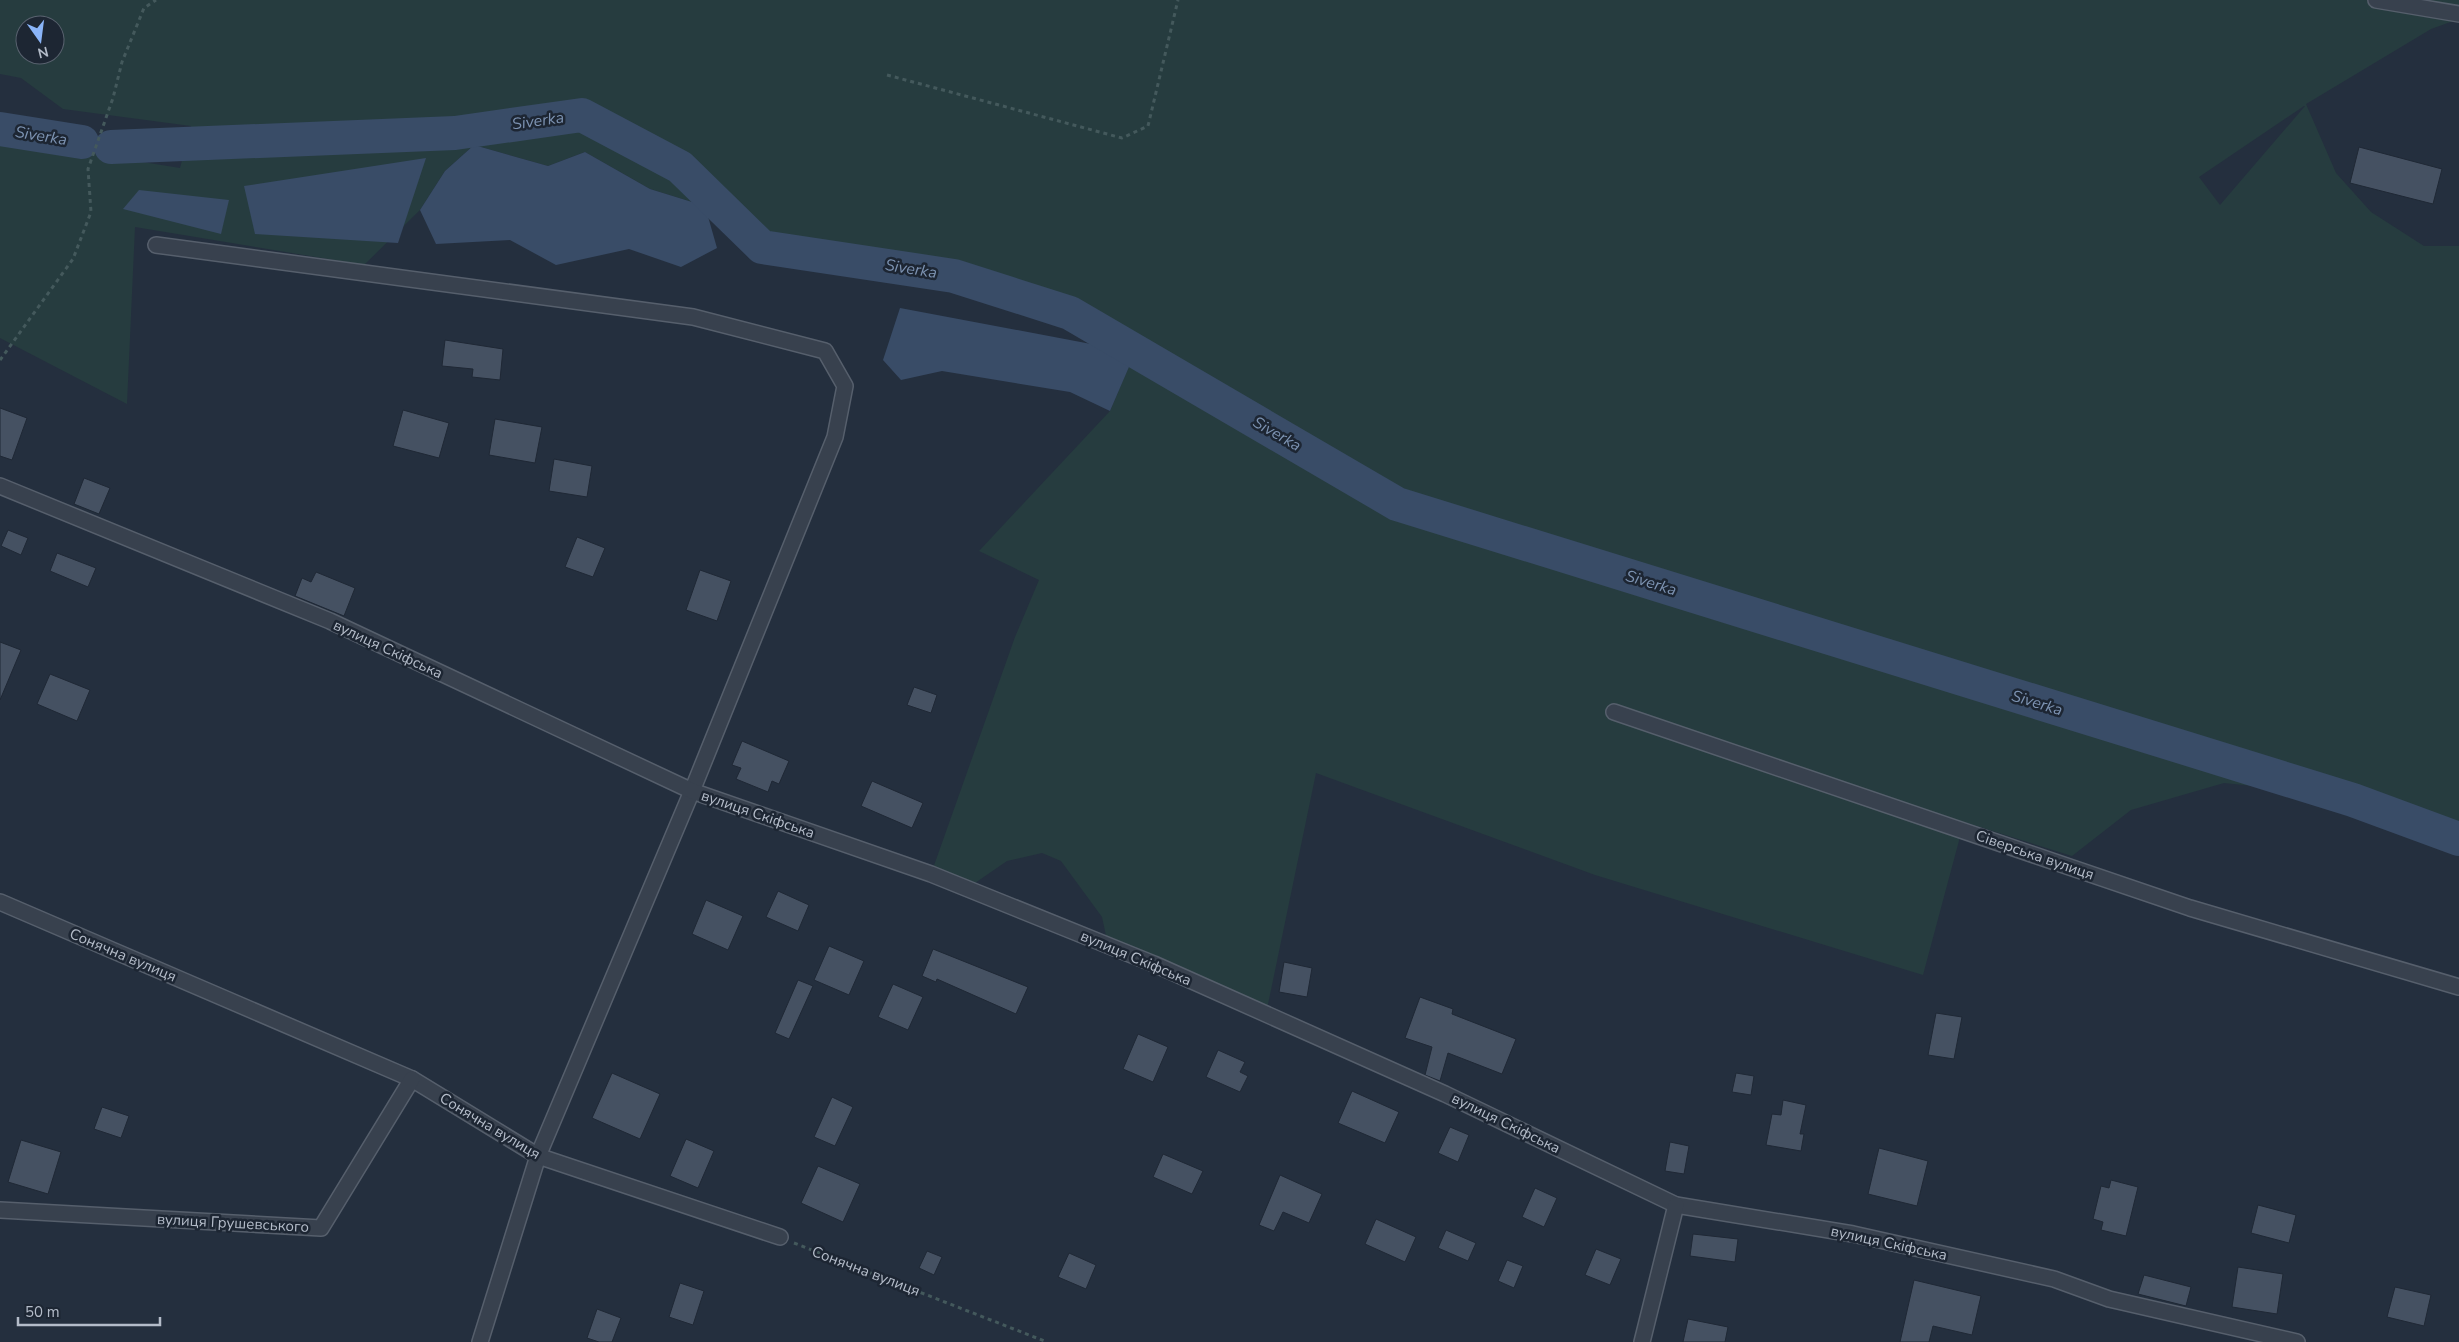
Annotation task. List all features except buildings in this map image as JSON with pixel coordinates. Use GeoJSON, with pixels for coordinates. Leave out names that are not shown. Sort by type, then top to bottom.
{"type":"FeatureCollection","features":[{"type":"Feature","properties":{"kind":"street"},"geometry":{"type":"LineString","coordinates":[[2376,0],[2459,14]]}},
{"type":"Feature","properties":{"kind":"street"},"geometry":{"type":"LineString","coordinates":[[156,245],[693,318],[826,351],[845,386],[835,437],[692,791],[538,1156],[480,1342]]}},
{"type":"Feature","properties":{"kind":"street","name":"вулиця Скіфська"},"geometry":{"type":"LineString","coordinates":[[0,486],[330,621],[692,791],[932,874],[1154,964],[1445,1094],[1676,1205],[1853,1234],[2054,1279],[2109,1299],[2297,1342]]}},
{"type":"Feature","properties":{"kind":"street","name":"Сіверська вулиця"},"geometry":{"type":"LineString","coordinates":[[1614,712],[2190,908],[2459,987]]}},
{"type":"Feature","properties":{"kind":"street","name":"Сонячна вулиця"},"geometry":{"type":"LineString","coordinates":[[0,902],[412,1079],[538,1156],[780,1237]]}},
{"type":"Feature","properties":{"kind":"street","name":"вулиця Грушевського"},"geometry":{"type":"LineString","coordinates":[[0,1210],[321,1228],[412,1079]]}},
{"type":"Feature","properties":{"kind":"street"},"geometry":{"type":"LineString","coordinates":[[1642,1342],[1676,1205]]}},
{"type":"Feature","properties":{"kind":"path"},"geometry":{"type":"LineString","coordinates":[[0,360],[73,259],[91,212],[88,168],[113,98],[122,62],[144,8],[156,0]]}},
{"type":"Feature","properties":{"kind":"path"},"geometry":{"type":"LineString","coordinates":[[887,75],[1122,138],[1148,126],[1178,0]]}},
{"type":"Feature","properties":{"kind":"path","name":"Сонячна вулиця"},"geometry":{"type":"LineString","coordinates":[[780,1237],[1047,1342]]}},
{"type":"Feature","properties":{"kind":"green space"},"geometry":{"type":"Polygon","coordinates":[[[0,0],[2459,0],[2459,19],[2431,29],[2306,104],[2336,173],[2371,212],[2424,246],[2459,246],[2459,839],[2437,831],[2393,806],[2284,789],[2224,783],[2131,810],[2072,856],[1964,822],[1923,975],[1595,875],[1316,773],[1266,1014],[1108,945],[1102,917],[1061,861],[1042,853],[1007,861],[975,883],[931,874],[1015,637],[1039,580],[979,551],[1110,411],[1141,338],[954,276],[762,247],[705,206],[650,189],[585,152],[548,166],[474,145],[445,171],[420,210],[364,265],[135,227],[127,404],[0,338],[0,139],[180,168],[191,126],[63,109],[21,78],[0,74],[0,0]],[[2305,106],[2199,177],[2220,205],[2305,106]]]}},
{"type":"Feature","properties":{"kind":"water"},"geometry":{"type":"Polygon","coordinates":[[[474,145],[548,166],[585,152],[650,189],[705,206],[717,248],[681,267],[629,249],[556,265],[510,240],[436,244],[420,210],[445,171],[474,145]]]}},
{"type":"Feature","properties":{"kind":"water"},"geometry":{"type":"Polygon","coordinates":[[[426,158],[398,243],[255,234],[244,186],[426,158]]]}},
{"type":"Feature","properties":{"kind":"water"},"geometry":{"type":"Polygon","coordinates":[[[139,190],[229,200],[221,234],[123,209],[139,190]]]}},
{"type":"Feature","properties":{"kind":"water"},"geometry":{"type":"Polygon","coordinates":[[[900,308],[1091,344],[1132,360],[1110,411],[1070,392],[942,371],[901,380],[883,360],[900,308]]]}},
{"type":"Feature","properties":{"kind":"waterway","name":"Siverka"},"geometry":{"type":"LineString","coordinates":[[111,147],[455,133],[582,115],[680,167],[762,247],[954,276],[1070,313],[1397,504],[2353,800],[2459,839]]}},
{"type":"Feature","properties":{"kind":"waterway","name":"Siverka"},"geometry":{"type":"LineString","coordinates":[[0,129],[82,142]]}}]}
